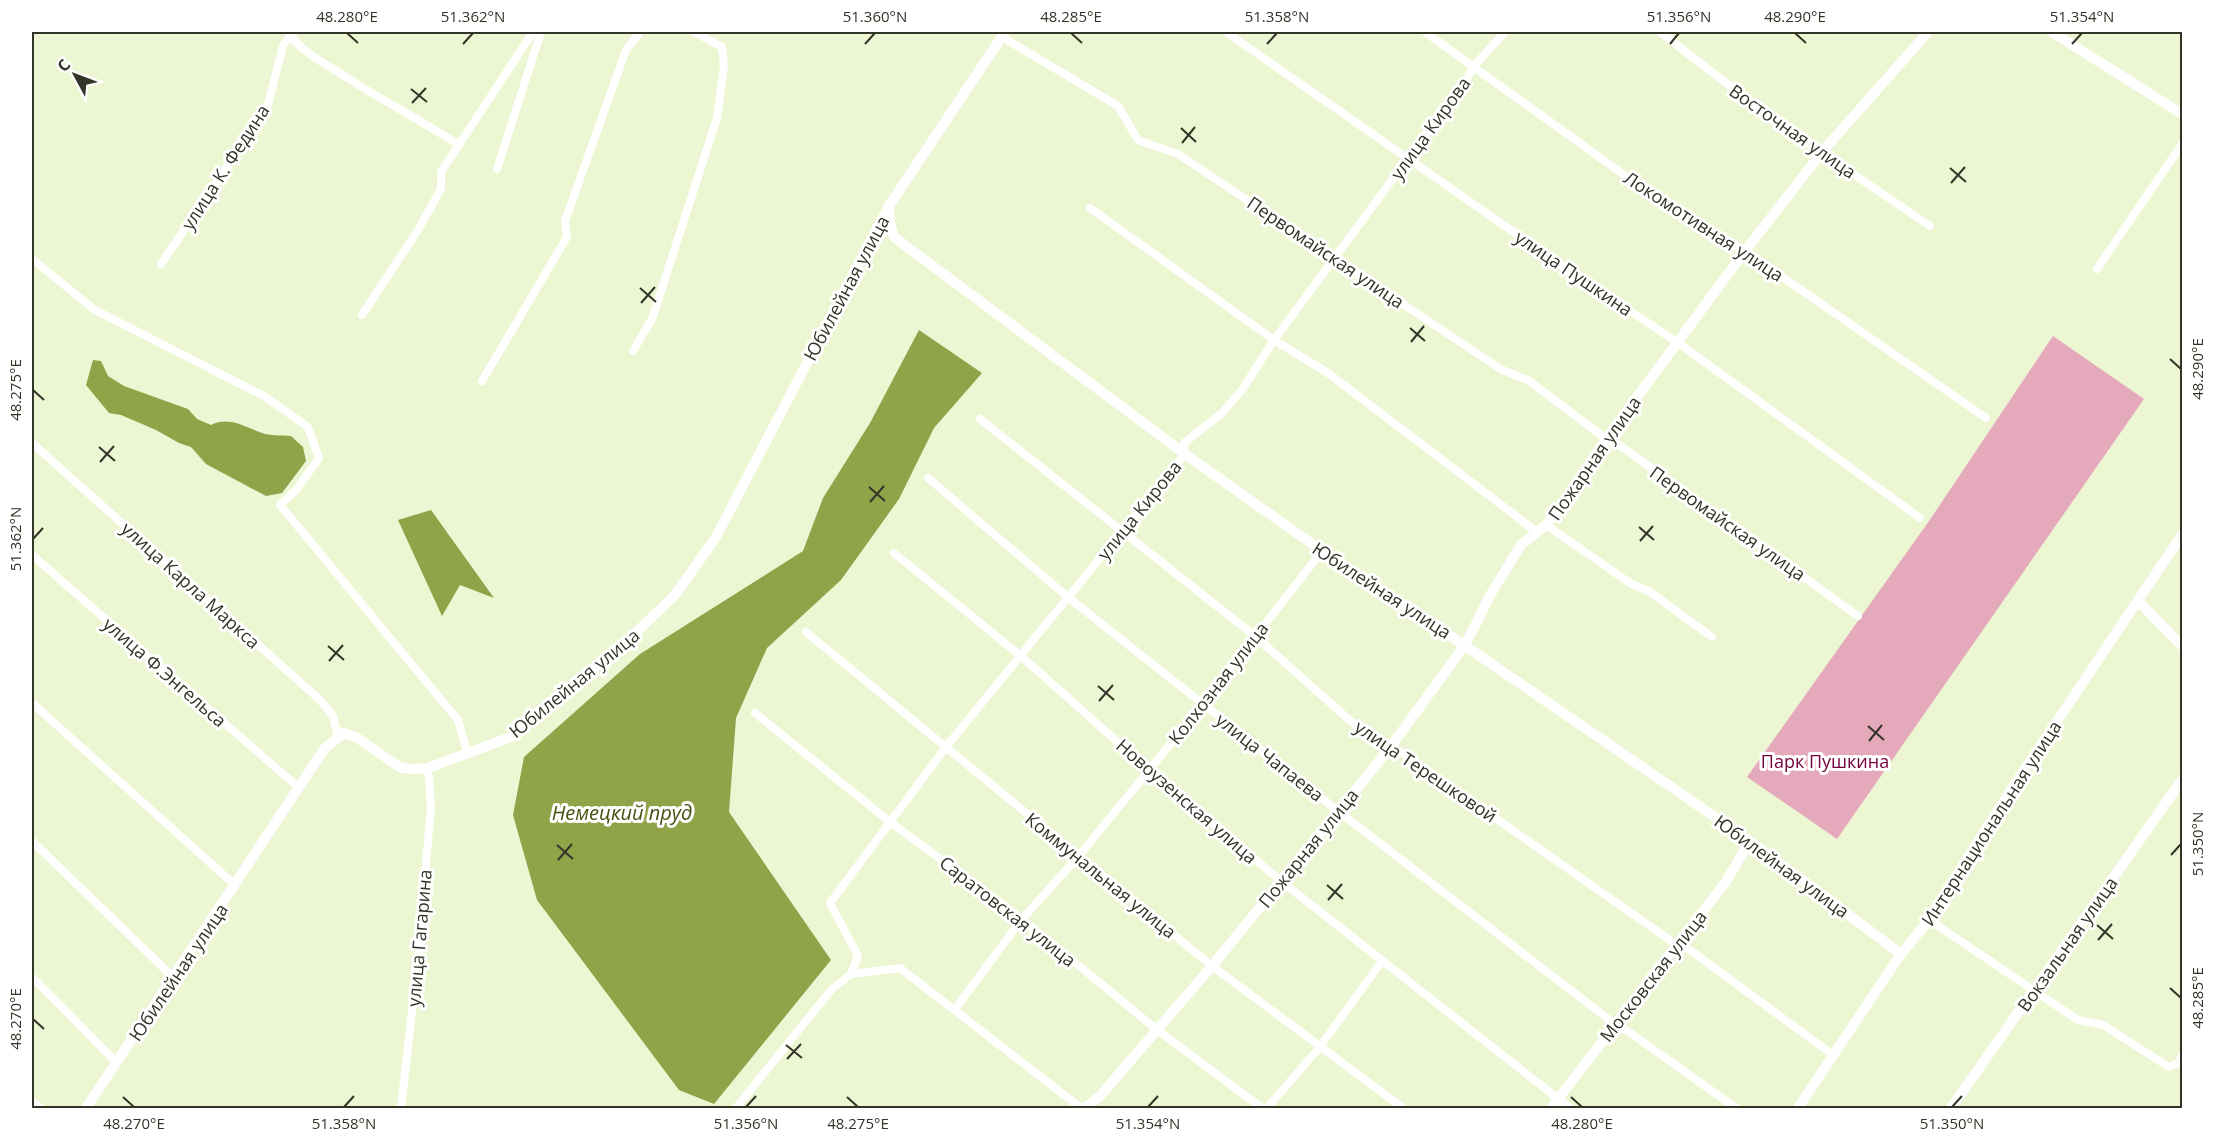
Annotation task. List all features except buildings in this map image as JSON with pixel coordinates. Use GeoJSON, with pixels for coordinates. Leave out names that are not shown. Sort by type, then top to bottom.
{"type":"FeatureCollection","features":[{"type":"Feature","properties":{"kind":"street"},"geometry":{"type":"LineString","coordinates":[[362,315],[418,230],[441,189],[441,172],[533,32]]}},
{"type":"Feature","properties":{"kind":"street"},"geometry":{"type":"LineString","coordinates":[[497,169],[541,32]]}},
{"type":"Feature","properties":{"kind":"street"},"geometry":{"type":"LineString","coordinates":[[482,381],[567,237],[565,221],[626,50],[640,32]]}},
{"type":"Feature","properties":{"kind":"street"},"geometry":{"type":"LineString","coordinates":[[633,351],[652,319],[717,118],[724,66],[722,47],[694,32]]}},
{"type":"Feature","properties":{"kind":"street","name":"улица Пушкина"},"geometry":{"type":"LineString","coordinates":[[1226,32],[1571,273],[1677,342],[1920,518]]}},
{"type":"Feature","properties":{"kind":"street","name":"Локомотивная улица"},"geometry":{"type":"LineString","coordinates":[[1425,32],[1648,192],[1745,251],[1986,418]]}},
{"type":"Feature","properties":{"kind":"street","name":"улица Кирова"},"geometry":{"type":"LineString","coordinates":[[851,974],[858,956],[830,903],[946,747],[1185,454],[1184,443],[1222,413],[1242,390],[1274,340],[1409,158],[1473,67],[1505,32]]}},
{"type":"Feature","properties":{"kind":"street","name":"Восточная улица"},"geometry":{"type":"LineString","coordinates":[[1660,32],[1778,123],[1930,226]]}},
{"type":"Feature","properties":{"kind":"street","name":"Пожарная улица"},"geometry":{"type":"LineString","coordinates":[[1083,1108],[1100,1096],[1212,966],[1389,749],[1464,645],[1489,597],[1521,545],[1542,529],[1571,495],[1606,439],[1745,251],[1822,152],[1928,32]]}},
{"type":"Feature","properties":{"kind":"street"},"geometry":{"type":"LineString","coordinates":[[2052,32],[2182,114]]}},
{"type":"Feature","properties":{"kind":"street"},"geometry":{"type":"LineString","coordinates":[[291,34],[302,50],[396,109],[425,123],[459,145]]}},
{"type":"Feature","properties":{"kind":"street","name":"улица К. Федина"},"geometry":{"type":"LineString","coordinates":[[161,264],[267,108],[283,46],[291,34]]}},
{"type":"Feature","properties":{"kind":"street","name":"Юбилейная улица"},"geometry":{"type":"LineString","coordinates":[[86,1108],[325,748],[338,736],[344,733],[356,737],[402,768],[413,769],[428,768],[511,737],[626,642],[675,595],[716,537],[890,207],[1003,34]]}},
{"type":"Feature","properties":{"kind":"street","name":"Первомайская улица"},"geometry":{"type":"LineString","coordinates":[[1003,34],[1118,106],[1138,140],[1179,154],[1502,370],[1528,380],[1606,439],[1618,444],[1858,615]]}},
{"type":"Feature","properties":{"kind":"street"},"geometry":{"type":"LineString","coordinates":[[2097,269],[2182,144]]}},
{"type":"Feature","properties":{"kind":"street","name":"Юбилейная улица"},"geometry":{"type":"LineString","coordinates":[[890,207],[890,223],[894,237],[1185,454],[1322,551],[1464,645],[1750,841],[1901,954]]}},
{"type":"Feature","properties":{"kind":"street"},"geometry":{"type":"LineString","coordinates":[[1090,208],[1274,340],[1328,373],[1542,529],[1630,583],[1650,592],[1712,637]]}},
{"type":"Feature","properties":{"kind":"street"},"geometry":{"type":"LineString","coordinates":[[32,259],[95,310],[264,396],[308,427],[319,458],[297,489],[279,505],[458,720],[467,752]]}},
{"type":"Feature","properties":{"kind":"street","name":"улица Терешковой"},"geometry":{"type":"LineString","coordinates":[[980,419],[1255,636],[1372,740],[1401,753],[1677,945],[1690,950],[1833,1055]]}},
{"type":"Feature","properties":{"kind":"street","name":"улица Карла Маркса"},"geometry":{"type":"LineString","coordinates":[[32,443],[320,700],[333,716],[338,736]]}},
{"type":"Feature","properties":{"kind":"street","name":"улица Чапаева"},"geometry":{"type":"LineString","coordinates":[[928,478],[1069,598],[1338,811],[1616,1025],[1736,1108]]}},
{"type":"Feature","properties":{"kind":"street","name":"Интернациональная улица"},"geometry":{"type":"LineString","coordinates":[[1798,1108],[1901,954],[1929,920],[2012,789],[2182,535]]}},
{"type":"Feature","properties":{"kind":"street","name":"Колхозная улица"},"geometry":{"type":"LineString","coordinates":[[955,1009],[1022,919],[1078,857],[1203,704],[1322,551]]}},
{"type":"Feature","properties":{"kind":"street","name":"Новоузенская улица"},"geometry":{"type":"LineString","coordinates":[[894,553],[1020,656],[1149,770],[1281,881],[1570,1108]]}},
{"type":"Feature","properties":{"kind":"street","name":"улица Ф.Энгельса"},"geometry":{"type":"LineString","coordinates":[[32,555],[299,788]]}},
{"type":"Feature","properties":{"kind":"street"},"geometry":{"type":"LineString","coordinates":[[2138,601],[2182,646]]}},
{"type":"Feature","properties":{"kind":"street","name":"Коммунальная улица"},"geometry":{"type":"LineString","coordinates":[[806,632],[1212,966],[1403,1108]]}},
{"type":"Feature","properties":{"kind":"street"},"geometry":{"type":"LineString","coordinates":[[32,703],[235,885]]}},
{"type":"Feature","properties":{"kind":"street","name":"Саратовская улица"},"geometry":{"type":"LineString","coordinates":[[755,713],[890,822],[1022,919],[1156,1029],[1262,1108]]}},
{"type":"Feature","properties":{"kind":"street","name":"улица Гагарина"},"geometry":{"type":"LineString","coordinates":[[401,1108],[418,959],[431,806],[428,768]]}},
{"type":"Feature","properties":{"kind":"street","name":"Вокзальная улица"},"geometry":{"type":"LineString","coordinates":[[1951,1108],[2182,780]]}},
{"type":"Feature","properties":{"kind":"street"},"geometry":{"type":"LineString","coordinates":[[32,841],[174,978]]}},
{"type":"Feature","properties":{"kind":"street","name":"Московская улица"},"geometry":{"type":"LineString","coordinates":[[1551,1108],[1725,883],[1750,841]]}},
{"type":"Feature","properties":{"kind":"street"},"geometry":{"type":"LineString","coordinates":[[1929,920],[2078,1020],[2103,1025],[2169,1067],[2178,1063],[2182,1056]]}},
{"type":"Feature","properties":{"kind":"street"},"geometry":{"type":"LineString","coordinates":[[1267,1108],[1319,1047],[1382,961]]}},
{"type":"Feature","properties":{"kind":"street"},"geometry":{"type":"LineString","coordinates":[[736,1108],[831,990],[851,974],[900,968],[1083,1108]]}},
{"type":"Feature","properties":{"kind":"street"},"geometry":{"type":"LineString","coordinates":[[32,977],[117,1063]]}},
{"type":"Feature","properties":{"kind":"street"},"geometry":{"type":"LineString","coordinates":[[32,1101],[40,1108]]}},
{"type":"Feature","properties":{"kind":"green space","name":"Парк Пушкина"},"geometry":{"type":"Polygon","coordinates":[[[2053,336],[2144,399],[1837,839],[1747,777],[1929,521],[2053,336]]]}},
{"type":"Feature","properties":{"kind":"water","name":"Немецкий пруд"},"geometry":{"type":"Polygon","coordinates":[[[919,330],[982,373],[934,428],[899,499],[841,580],[767,648],[736,718],[729,812],[831,960],[714,1104],[679,1090],[537,900],[513,815],[524,757],[640,654],[803,551],[823,498],[870,423],[919,330]]]}},
{"type":"Feature","properties":{"kind":"water"},"geometry":{"type":"Polygon","coordinates":[[[93,360],[101,361],[108,376],[124,386],[188,409],[197,419],[211,425],[231,422],[265,434],[291,436],[303,447],[306,461],[282,493],[266,496],[206,464],[191,447],[121,415],[109,413],[86,385],[93,360]]]}},
{"type":"Feature","properties":{"kind":"water"},"geometry":{"type":"Polygon","coordinates":[[[431,510],[494,598],[460,585],[442,616],[398,520],[431,510]]]}}]}
